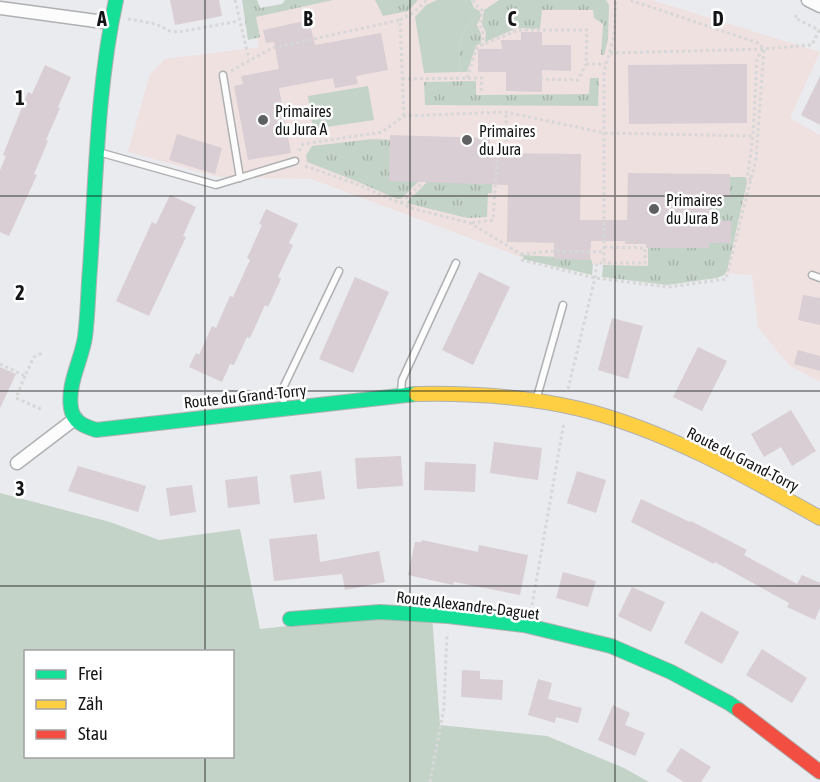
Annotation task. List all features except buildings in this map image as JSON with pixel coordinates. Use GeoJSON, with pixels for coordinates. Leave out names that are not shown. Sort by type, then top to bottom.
{"type":"FeatureCollection","features":[{"type":"Feature","properties":{"kind":"street"},"geometry":{"type":"LineString","coordinates":[[17,463],[75,418],[69,407],[69,394],[85,338],[98,152],[111,23],[116,0]]}},
{"type":"Feature","properties":{"kind":"street"},"geometry":{"type":"LineString","coordinates":[[808,0],[820,6]]}},
{"type":"Feature","properties":{"kind":"street"},"geometry":{"type":"LineString","coordinates":[[0,8],[111,23]]}},
{"type":"Feature","properties":{"kind":"street","name":"Route du Grand-Torry"},"geometry":{"type":"LineString","coordinates":[[75,418],[85,428],[96,430],[400,395],[497,396],[536,401],[604,415],[654,434],[710,459],[820,518]]}},
{"type":"Feature","properties":{"kind":"street","name":"Route Alexandre-Daguet"},"geometry":{"type":"LineString","coordinates":[[290,619],[380,612],[448,616],[524,625],[611,646],[670,672],[729,702],[820,771]]}},
{"type":"Feature","properties":{"kind":"lane"},"geometry":{"type":"LineString","coordinates":[[223,75],[240,178]]}},
{"type":"Feature","properties":{"kind":"lane"},"geometry":{"type":"LineString","coordinates":[[98,152],[216,185],[295,160]]}},
{"type":"Feature","properties":{"kind":"lane"},"geometry":{"type":"LineString","coordinates":[[400,395],[402,380],[456,263]]}},
{"type":"Feature","properties":{"kind":"lane"},"geometry":{"type":"LineString","coordinates":[[284,409],[283,388],[339,271]]}},
{"type":"Feature","properties":{"kind":"lane"},"geometry":{"type":"LineString","coordinates":[[812,275],[820,278]]}},
{"type":"Feature","properties":{"kind":"lane"},"geometry":{"type":"LineString","coordinates":[[536,401],[563,305]]}},
{"type":"Feature","properties":{"kind":"path"},"geometry":{"type":"LineString","coordinates":[[235,0],[249,60]]}},
{"type":"Feature","properties":{"kind":"path"},"geometry":{"type":"LineString","coordinates":[[223,75],[272,48],[400,20],[413,13],[427,0]]}},
{"type":"Feature","properties":{"kind":"path"},"geometry":{"type":"LineString","coordinates":[[474,0],[474,3],[483,11],[480,24],[483,45]]}},
{"type":"Feature","properties":{"kind":"path"},"geometry":{"type":"LineString","coordinates":[[604,263],[605,64],[614,37],[615,0]]}},
{"type":"Feature","properties":{"kind":"path"},"geometry":{"type":"LineString","coordinates":[[521,254],[522,260],[596,278],[668,287],[726,279],[756,159],[764,49],[758,43],[630,0]]}},
{"type":"Feature","properties":{"kind":"path"},"geometry":{"type":"LineString","coordinates":[[610,53],[764,49],[812,45],[819,30],[795,18],[798,12]]}},
{"type":"Feature","properties":{"kind":"path"},"geometry":{"type":"LineString","coordinates":[[128,19],[156,24],[170,31],[179,32],[239,21]]}},
{"type":"Feature","properties":{"kind":"path"},"geometry":{"type":"LineString","coordinates":[[400,20],[404,116]]}},
{"type":"Feature","properties":{"kind":"path"},"geometry":{"type":"LineString","coordinates":[[467,78],[477,47],[518,30],[587,30],[586,64],[579,80],[540,79]]}},
{"type":"Feature","properties":{"kind":"path"},"geometry":{"type":"LineString","coordinates":[[751,180],[748,178],[748,173],[753,136],[757,58],[764,49]]}},
{"type":"Feature","properties":{"kind":"path"},"geometry":{"type":"LineString","coordinates":[[586,64],[605,64]]}},
{"type":"Feature","properties":{"kind":"path"},"geometry":{"type":"LineString","coordinates":[[402,79],[482,78],[481,91]]}},
{"type":"Feature","properties":{"kind":"path"},"geometry":{"type":"LineString","coordinates":[[604,252],[521,254],[470,223],[414,208],[354,183],[306,167],[295,160],[303,144],[382,132],[404,116],[506,112],[604,133],[753,136]]}},
{"type":"Feature","properties":{"kind":"path"},"geometry":{"type":"LineString","coordinates":[[470,223],[493,220],[498,146],[506,146],[506,112]]}},
{"type":"Feature","properties":{"kind":"path"},"geometry":{"type":"LineString","coordinates":[[401,203],[421,184]]}},
{"type":"Feature","properties":{"kind":"path"},"geometry":{"type":"LineString","coordinates":[[530,615],[567,406],[567,392],[596,278],[597,263],[645,263],[645,248],[604,247]]}},
{"type":"Feature","properties":{"kind":"path"},"geometry":{"type":"LineString","coordinates":[[42,353],[34,357],[16,398],[43,410]]}},
{"type":"Feature","properties":{"kind":"path"},"geometry":{"type":"LineString","coordinates":[[0,364],[25,376]]}},
{"type":"Feature","properties":{"kind":"path"},"geometry":{"type":"LineString","coordinates":[[430,782],[444,707],[448,616]]}},
{"type":"Feature","properties":{"kind":"shaded area","name":"Primaires du Jura"},"geometry":{"type":"Polygon","coordinates":[[[329,0],[652,0],[820,52],[790,118],[820,135],[820,382],[790,366],[758,328],[752,275],[526,259],[311,179],[218,177],[128,152],[150,74],[165,59],[259,47],[252,17],[329,0]]]}},
{"type":"Feature","properties":{"kind":"green space"},"geometry":{"type":"Polygon","coordinates":[[[242,0],[257,0],[260,8],[282,4],[285,0],[333,0],[256,17],[260,37],[248,40],[242,0]]]}},
{"type":"Feature","properties":{"kind":"green space"},"geometry":{"type":"Polygon","coordinates":[[[375,0],[418,0],[408,11],[383,16],[375,0]]]}},
{"type":"Feature","properties":{"kind":"green space"},"geometry":{"type":"Polygon","coordinates":[[[437,0],[471,0],[474,8],[480,11],[460,39],[460,72],[424,73],[415,17],[426,5],[437,0]]]}},
{"type":"Feature","properties":{"kind":"green space"},"geometry":{"type":"Polygon","coordinates":[[[499,0],[606,0],[609,5],[608,40],[604,55],[601,55],[603,24],[594,18],[593,10],[542,10],[540,29],[517,28],[485,42],[486,33],[482,24],[484,10],[499,0]]]}},
{"type":"Feature","properties":{"kind":"green space"},"geometry":{"type":"Polygon","coordinates":[[[480,11],[481,16],[477,25],[481,34],[481,43],[476,46],[467,72],[460,72],[460,39],[480,11]]]}},
{"type":"Feature","properties":{"kind":"green space"},"geometry":{"type":"Polygon","coordinates":[[[590,78],[599,78],[598,106],[425,105],[424,82],[476,81],[476,95],[589,94],[590,78]]]}},
{"type":"Feature","properties":{"kind":"green space"},"geometry":{"type":"Polygon","coordinates":[[[368,86],[374,120],[313,129],[308,96],[368,86]]]}},
{"type":"Feature","properties":{"kind":"green space"},"geometry":{"type":"Polygon","coordinates":[[[372,139],[395,140],[493,166],[492,193],[488,193],[487,217],[467,218],[406,203],[429,180],[421,179],[401,199],[397,199],[307,162],[306,155],[312,146],[372,139]]]}},
{"type":"Feature","properties":{"kind":"green space"},"geometry":{"type":"Polygon","coordinates":[[[728,177],[746,177],[747,183],[727,271],[724,275],[667,285],[602,277],[603,265],[648,266],[648,245],[706,185],[728,177]]]}},
{"type":"Feature","properties":{"kind":"green space"},"geometry":{"type":"Polygon","coordinates":[[[523,255],[591,259],[592,275],[523,259],[523,255]]]}},
{"type":"Feature","properties":{"kind":"green space"},"geometry":{"type":"Polygon","coordinates":[[[0,493],[110,522],[159,540],[240,529],[260,629],[404,613],[432,615],[440,725],[547,736],[624,768],[649,782],[0,782],[0,493]]]}},
{"type":"Feature","properties":{"kind":"traffic: fast"},"geometry":{"type":"LineString","coordinates":[[116,0],[101,100],[86,328],[70,399],[74,417],[83,425],[96,430],[416,394]]}},
{"type":"Feature","properties":{"kind":"traffic: fast"},"geometry":{"type":"LineString","coordinates":[[290,619],[380,612],[448,616],[524,625],[611,646],[671,672],[739,710]]}},
{"type":"Feature","properties":{"kind":"traffic: slow"},"geometry":{"type":"LineString","coordinates":[[416,394],[519,398],[580,409],[612,418],[703,455],[820,518]]}},
{"type":"Feature","properties":{"kind":"traffic: jam"},"geometry":{"type":"LineString","coordinates":[[739,710],[820,772]]}},
{"type":"Feature","properties":{"kind":"place","name":"Primaires du Jura A"},"geometry":{"type":"Point","coordinates":[263,120]}},
{"type":"Feature","properties":{"kind":"place","name":"Primaires du Jura"},"geometry":{"type":"Point","coordinates":[467,140]}},
{"type":"Feature","properties":{"kind":"place","name":"Primaires du Jura B"},"geometry":{"type":"Point","coordinates":[654,209]}}]}
